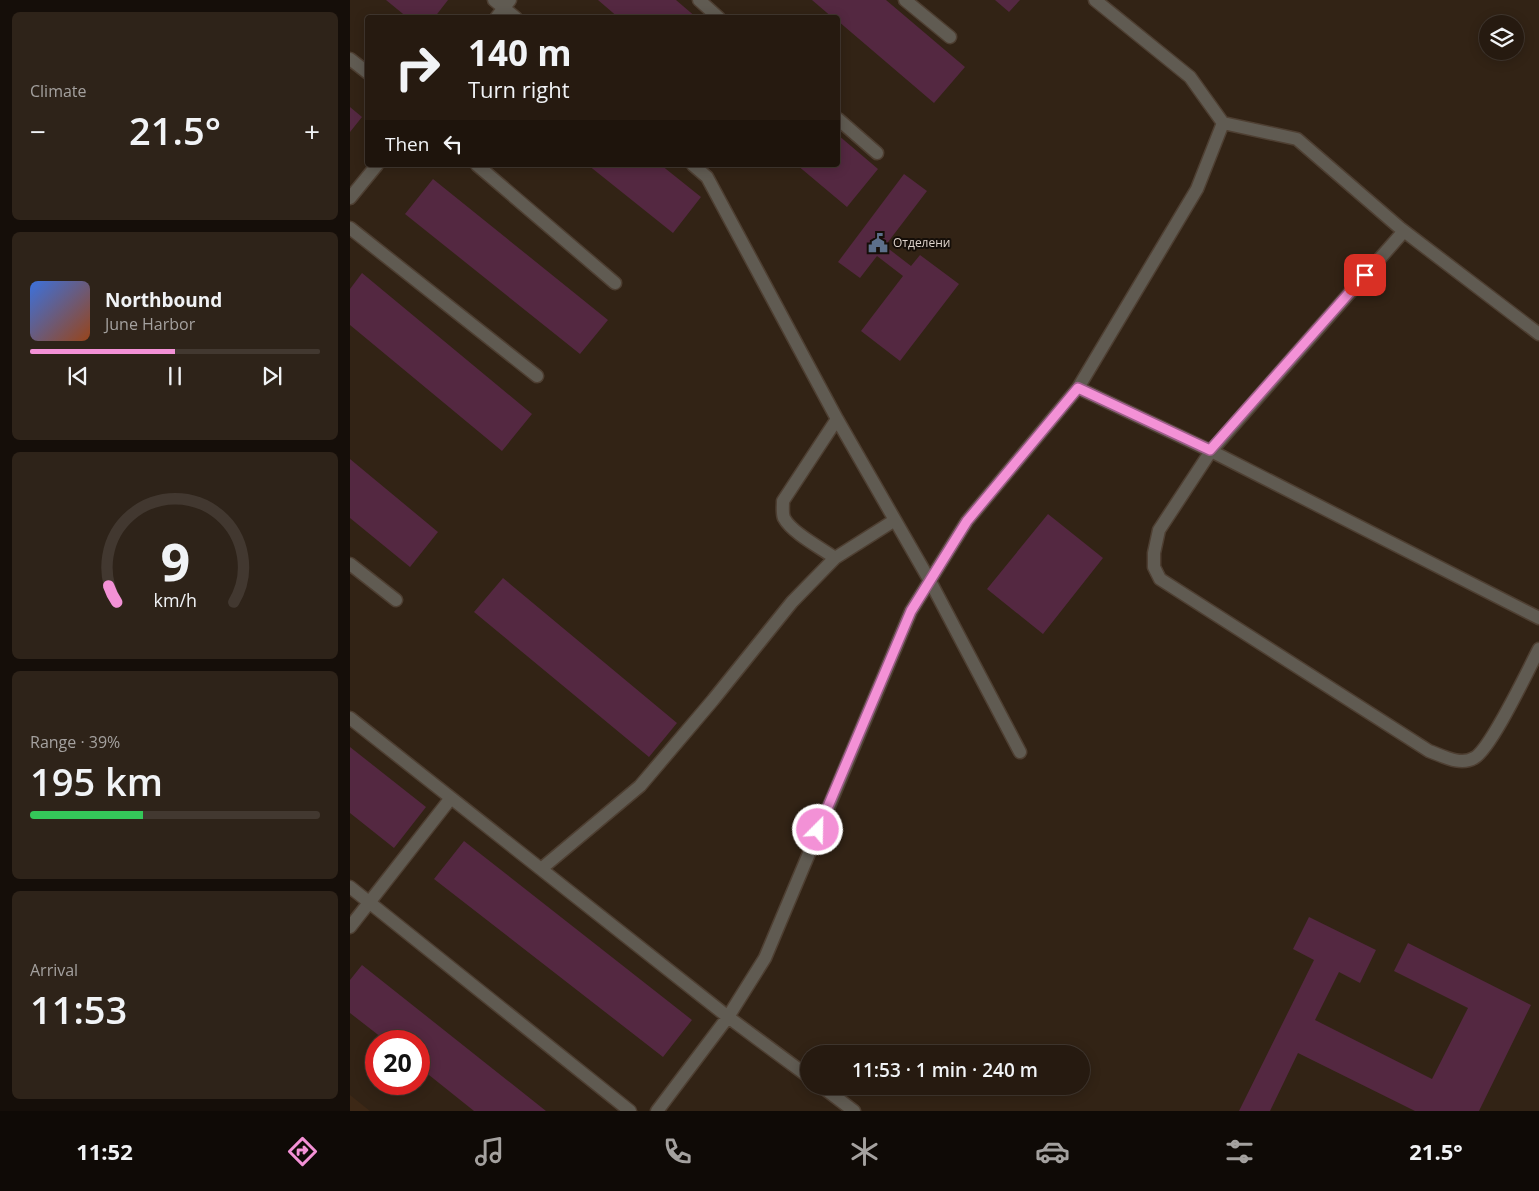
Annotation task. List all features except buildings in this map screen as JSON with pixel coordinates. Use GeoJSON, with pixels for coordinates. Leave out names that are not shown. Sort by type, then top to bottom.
{"type":"FeatureCollection","features":[{"type":"Feature","properties":{"kind":"street"},"geometry":{"type":"LineString","coordinates":[[699,0],[716,15]]}},
{"type":"Feature","properties":{"kind":"street"},"geometry":{"type":"LineString","coordinates":[[905,0],[950,37]]}},
{"type":"Feature","properties":{"kind":"street"},"geometry":{"type":"LineString","coordinates":[[1095,0],[1190,77],[1223,123],[1297,139],[1404,231],[1539,334]]}},
{"type":"Feature","properties":{"kind":"street"},"geometry":{"type":"LineString","coordinates":[[501,6],[512,15]]}},
{"type":"Feature","properties":{"kind":"street"},"geometry":{"type":"LineString","coordinates":[[350,59],[365,71]]}},
{"type":"Feature","properties":{"kind":"street"},"geometry":{"type":"LineString","coordinates":[[840,121],[877,153]]}},
{"type":"Feature","properties":{"kind":"street"},"geometry":{"type":"LineString","coordinates":[[657,1111],[728,1017],[764,958],[911,611],[967,521],[1078,388],[1197,189],[1223,123]]}},
{"type":"Feature","properties":{"kind":"street"},"geometry":{"type":"LineString","coordinates":[[350,198],[375,167]]}},
{"type":"Feature","properties":{"kind":"street"},"geometry":{"type":"LineString","coordinates":[[479,167],[615,283]]}},
{"type":"Feature","properties":{"kind":"street"},"geometry":{"type":"LineString","coordinates":[[695,167],[707,177],[838,419],[930,581],[1020,752]]}},
{"type":"Feature","properties":{"kind":"street"},"geometry":{"type":"LineString","coordinates":[[350,228],[537,376]]}},
{"type":"Feature","properties":{"kind":"street"},"geometry":{"type":"LineString","coordinates":[[1404,231],[1210,450],[1159,530],[1154,553],[1154,567],[1160,579],[1430,751],[1457,761],[1474,758],[1489,743],[1539,649]]}},
{"type":"Feature","properties":{"kind":"street"},"geometry":{"type":"LineString","coordinates":[[1078,388],[1210,450],[1539,618]]}},
{"type":"Feature","properties":{"kind":"street"},"geometry":{"type":"LineString","coordinates":[[835,558],[785,519],[782,512],[782,502],[838,419]]}},
{"type":"Feature","properties":{"kind":"street"},"geometry":{"type":"LineString","coordinates":[[541,869],[640,786],[792,602],[835,558],[895,520]]}},
{"type":"Feature","properties":{"kind":"street"},"geometry":{"type":"LineString","coordinates":[[350,564],[396,600]]}},
{"type":"Feature","properties":{"kind":"street"},"geometry":{"type":"LineString","coordinates":[[350,718],[728,1017],[800,1070]]}},
{"type":"Feature","properties":{"kind":"street"},"geometry":{"type":"LineString","coordinates":[[350,927],[452,798]]}},
{"type":"Feature","properties":{"kind":"street"},"geometry":{"type":"LineString","coordinates":[[350,887],[630,1111]]}},
{"type":"Feature","properties":{"kind":"street"},"geometry":{"type":"LineString","coordinates":[[833,1095],[854,1111]]}},
{"type":"Feature","properties":{"kind":"shaded area"},"geometry":{"type":"Polygon","coordinates":[[[350,1095],[370,1111],[350,1111],[350,1095]]]}},
{"type":"Feature","properties":{"kind":"place","name":"Отделени"},"geometry":{"type":"Point","coordinates":[878,243]}},
{"type":"Feature","properties":{"kind":"route"},"geometry":{"type":"LineString","coordinates":[[818,830],[911,611],[967,521],[1078,388],[1210,450],[1365,275]]}}]}
